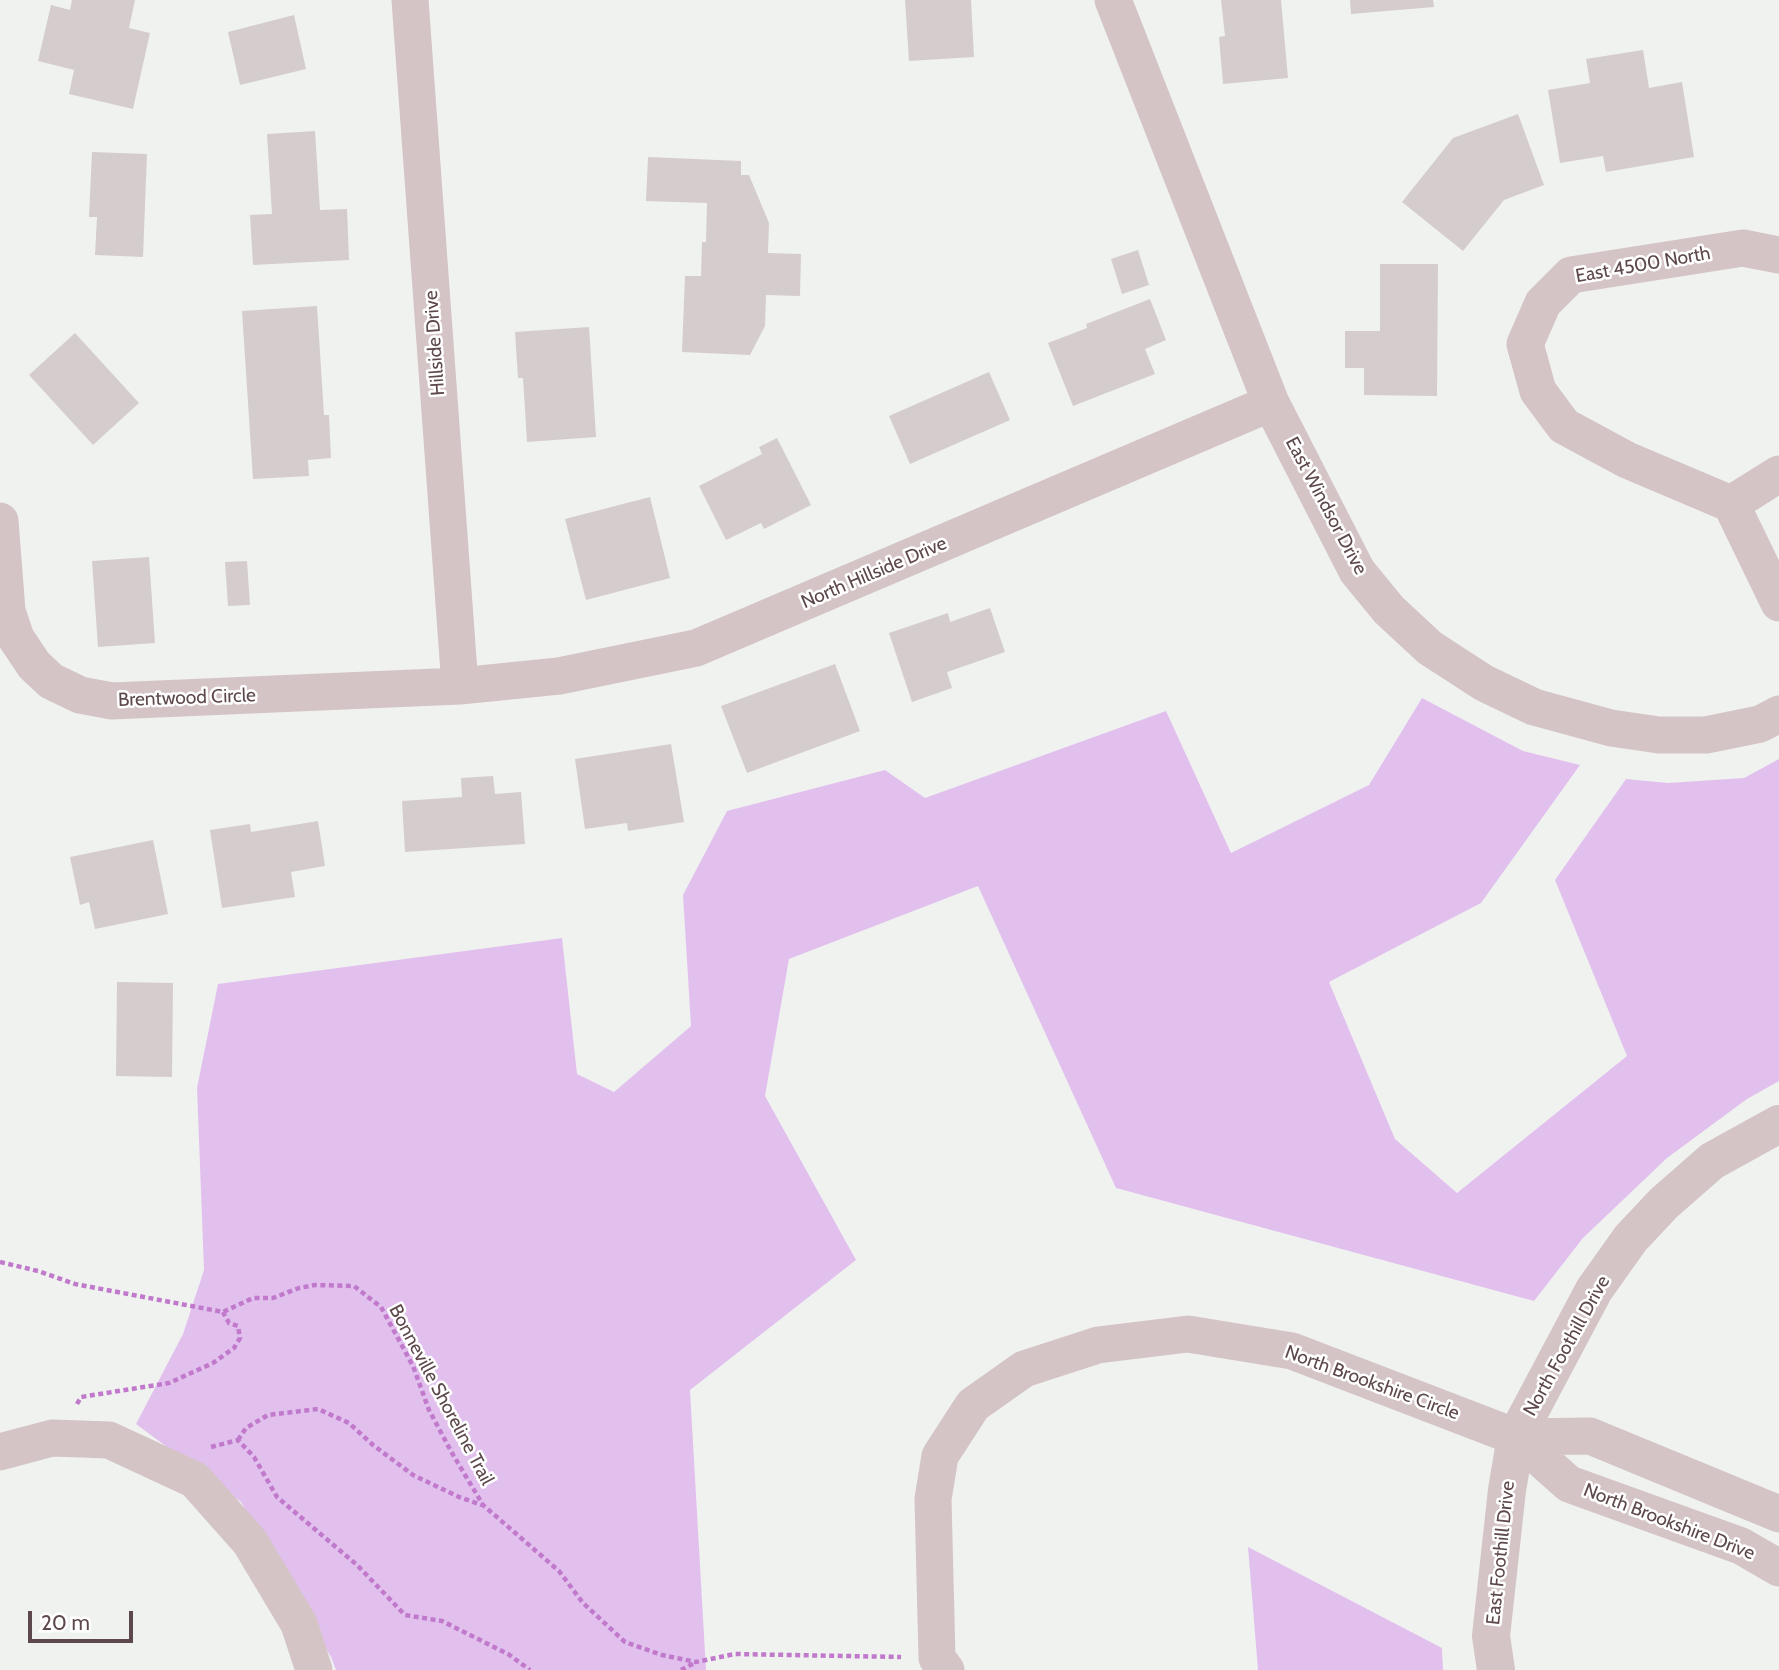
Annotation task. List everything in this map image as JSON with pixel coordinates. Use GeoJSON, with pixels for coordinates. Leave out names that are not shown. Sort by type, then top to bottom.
{"type":"FeatureCollection","features":[{"type":"Feature","properties":{"kind":"street","name":"Hillside Drive"},"geometry":{"type":"LineString","coordinates":[[410,0],[460,686]]}},
{"type":"Feature","properties":{"kind":"street","name":"East Windsor Drive"},"geometry":{"type":"LineString","coordinates":[[1113,0],[1271,403],[1357,570],[1389,610],[1430,648],[1484,683],[1535,707],[1611,727],[1659,735],[1706,735],[1760,724],[1779,714]]}},
{"type":"Feature","properties":{"kind":"street","name":"East 4500 North"},"geometry":{"type":"LineString","coordinates":[[1731,503],[1627,460],[1564,426],[1538,391],[1525,344],[1543,303],[1571,275],[1743,248],[1779,255]]}},
{"type":"Feature","properties":{"kind":"street","name":"North Hillside Drive"},"geometry":{"type":"LineString","coordinates":[[460,686],[559,676],[696,648],[1271,403]]}},
{"type":"Feature","properties":{"kind":"street"},"geometry":{"type":"LineString","coordinates":[[1779,474],[1731,503],[1779,603]]}},
{"type":"Feature","properties":{"kind":"street","name":"Brentwood Circle"},"geometry":{"type":"LineString","coordinates":[[0,521],[7,611],[16,638],[34,665],[51,681],[80,695],[112,701],[460,686]]}},
{"type":"Feature","properties":{"kind":"street","name":"North Foothill Drive"},"geometry":{"type":"LineString","coordinates":[[1516,1437],[1594,1290],[1631,1238],[1664,1203],[1712,1161],[1779,1124]]}},
{"type":"Feature","properties":{"kind":"street","name":"North Brookshire Circle"},"geometry":{"type":"LineString","coordinates":[[941,1664],[933,1499],[940,1455],[973,1405],[1024,1369],[1098,1345],[1188,1334],[1292,1351],[1516,1437]]}},
{"type":"Feature","properties":{"kind":"street"},"geometry":{"type":"LineString","coordinates":[[1516,1437],[1590,1436],[1779,1514]]}},
{"type":"Feature","properties":{"kind":"street","name":"North Brookshire Drive"},"geometry":{"type":"LineString","coordinates":[[1516,1437],[1569,1484],[1741,1546],[1779,1568]]}},
{"type":"Feature","properties":{"kind":"street","name":"East Foothill Drive"},"geometry":{"type":"LineString","coordinates":[[1496,1670],[1491,1636],[1507,1490],[1516,1437]]}},
{"type":"Feature","properties":{"kind":"street"},"geometry":{"type":"LineString","coordinates":[[0,1452],[52,1438],[109,1440],[195,1480],[250,1542],[299,1624],[314,1670]]}},
{"type":"Feature","properties":{"kind":"path"},"geometry":{"type":"LineString","coordinates":[[0,1262],[75,1284],[223,1312],[229,1322],[238,1326],[240,1338],[234,1348],[213,1363],[169,1383],[81,1397],[73,1410],[73,1439]]}},
{"type":"Feature","properties":{"kind":"path","name":"Bonneville Shoreline Trail"},"geometry":{"type":"LineString","coordinates":[[223,1312],[253,1298],[273,1298],[315,1285],[354,1286],[381,1307],[413,1366],[429,1410],[483,1505],[559,1571],[583,1603],[625,1642],[662,1655],[696,1662],[735,1654],[941,1664]]}},
{"type":"Feature","properties":{"kind":"path"},"geometry":{"type":"LineString","coordinates":[[152,1460],[237,1440],[246,1428],[268,1415],[318,1409],[349,1423],[413,1475],[459,1497],[483,1505]]}},
{"type":"Feature","properties":{"kind":"path"},"geometry":{"type":"LineString","coordinates":[[237,1440],[254,1457],[277,1497],[357,1565],[405,1615],[442,1621],[508,1654],[530,1670]]}},
{"type":"Feature","properties":{"kind":"path"},"geometry":{"type":"LineString","coordinates":[[681,1670],[696,1662]]}},
{"type":"Feature","properties":{"kind":"shaded area"},"geometry":{"type":"Polygon","coordinates":[[[1422,698],[1523,751],[1580,765],[1481,903],[1329,982],[1395,1139],[1457,1193],[1627,1056],[1555,880],[1626,779],[1668,783],[1744,778],[1779,759],[1779,1081],[1747,1099],[1667,1158],[1583,1238],[1534,1301],[1116,1188],[978,886],[789,959],[765,1096],[856,1260],[690,1390],[706,1670],[336,1670],[241,1502],[136,1424],[183,1334],[204,1270],[197,1088],[218,984],[562,938],[577,1074],[614,1092],[691,1026],[683,895],[727,811],[885,770],[925,798],[1166,711],[1231,853],[1369,785],[1422,698]]]}},
{"type":"Feature","properties":{"kind":"shaded area"},"geometry":{"type":"Polygon","coordinates":[[[1248,1547],[1442,1648],[1443,1670],[1258,1670],[1248,1547]]]}},
{"type":"Feature","properties":{"kind":"building"},"geometry":{"type":"Polygon","coordinates":[[[72,0],[135,0],[129,28],[150,33],[133,109],[69,94],[74,70],[38,61],[51,5],[70,10],[72,0]]]}},
{"type":"Feature","properties":{"kind":"building"},"geometry":{"type":"Polygon","coordinates":[[[905,0],[971,0],[974,57],[909,61],[905,0]]]}},
{"type":"Feature","properties":{"kind":"building"},"geometry":{"type":"Polygon","coordinates":[[[1221,0],[1281,0],[1288,78],[1223,84],[1219,37],[1225,36],[1221,0]]]}},
{"type":"Feature","properties":{"kind":"building"},"geometry":{"type":"Polygon","coordinates":[[[1350,0],[1433,0],[1434,7],[1351,14],[1350,0]]]}},
{"type":"Feature","properties":{"kind":"building"},"geometry":{"type":"Polygon","coordinates":[[[294,15],[306,69],[240,85],[228,32],[294,15]]]}},
{"type":"Feature","properties":{"kind":"building"},"geometry":{"type":"Polygon","coordinates":[[[1643,50],[1649,88],[1682,82],[1694,157],[1606,172],[1603,156],[1560,163],[1548,90],[1590,83],[1586,59],[1643,50]]]}},
{"type":"Feature","properties":{"kind":"building"},"geometry":{"type":"Polygon","coordinates":[[[1518,114],[1544,185],[1504,200],[1463,251],[1402,202],[1453,138],[1518,114]]]}},
{"type":"Feature","properties":{"kind":"building"},"geometry":{"type":"Polygon","coordinates":[[[315,131],[320,210],[347,209],[349,260],[253,265],[250,215],[272,214],[267,134],[315,131]]]}},
{"type":"Feature","properties":{"kind":"building"},"geometry":{"type":"Polygon","coordinates":[[[92,152],[147,154],[143,257],[95,255],[97,217],[89,217],[92,152]]]}},
{"type":"Feature","properties":{"kind":"building"},"geometry":{"type":"Polygon","coordinates":[[[648,157],[741,161],[741,175],[749,175],[769,223],[768,253],[801,254],[800,296],[766,295],[765,326],[750,355],[682,352],[685,276],[701,276],[702,242],[706,242],[707,203],[646,201],[648,157]]]}},
{"type":"Feature","properties":{"kind":"building"},"geometry":{"type":"Polygon","coordinates":[[[1138,250],[1149,285],[1122,294],[1111,259],[1138,250]]]}},
{"type":"Feature","properties":{"kind":"building"},"geometry":{"type":"Polygon","coordinates":[[[1380,264],[1438,264],[1437,396],[1364,395],[1364,368],[1345,368],[1345,331],[1380,331],[1380,264]]]}},
{"type":"Feature","properties":{"kind":"building"},"geometry":{"type":"Polygon","coordinates":[[[1150,299],[1166,340],[1145,349],[1155,374],[1073,406],[1048,343],[1087,328],[1086,324],[1150,299]]]}},
{"type":"Feature","properties":{"kind":"building"},"geometry":{"type":"Polygon","coordinates":[[[317,306],[324,415],[329,415],[331,458],[308,460],[309,476],[253,479],[242,311],[317,306]]]}},
{"type":"Feature","properties":{"kind":"building"},"geometry":{"type":"Polygon","coordinates":[[[589,327],[596,437],[527,442],[523,378],[518,378],[515,332],[589,327]]]}},
{"type":"Feature","properties":{"kind":"building"},"geometry":{"type":"Polygon","coordinates":[[[75,333],[139,403],[93,445],[29,375],[75,333]]]}},
{"type":"Feature","properties":{"kind":"building"},"geometry":{"type":"Polygon","coordinates":[[[989,372],[1010,420],[910,464],[889,416],[989,372]]]}},
{"type":"Feature","properties":{"kind":"building"},"geometry":{"type":"Polygon","coordinates":[[[777,438],[811,505],[764,529],[761,523],[726,540],[699,486],[762,454],[759,447],[777,438]]]}},
{"type":"Feature","properties":{"kind":"building"},"geometry":{"type":"Polygon","coordinates":[[[650,497],[670,578],[586,600],[565,519],[650,497]]]}},
{"type":"Feature","properties":{"kind":"building"},"geometry":{"type":"Polygon","coordinates":[[[149,557],[155,643],[98,647],[92,561],[149,557]]]}},
{"type":"Feature","properties":{"kind":"building"},"geometry":{"type":"Polygon","coordinates":[[[247,561],[250,605],[228,606],[225,562],[247,561]]]}},
{"type":"Feature","properties":{"kind":"building"},"geometry":{"type":"Polygon","coordinates":[[[990,608],[1005,652],[947,672],[952,688],[912,702],[889,633],[948,613],[950,622],[990,608]]]}},
{"type":"Feature","properties":{"kind":"building"},"geometry":{"type":"Polygon","coordinates":[[[835,664],[860,731],[747,773],[721,706],[835,664]]]}},
{"type":"Feature","properties":{"kind":"building"},"geometry":{"type":"Polygon","coordinates":[[[671,744],[684,822],[628,831],[627,823],[585,829],[575,759],[671,744]]]}},
{"type":"Feature","properties":{"kind":"building"},"geometry":{"type":"Polygon","coordinates":[[[493,776],[495,794],[521,792],[525,844],[405,852],[402,801],[462,797],[461,778],[493,776]]]}},
{"type":"Feature","properties":{"kind":"building"},"geometry":{"type":"Polygon","coordinates":[[[318,821],[325,866],[291,872],[295,897],[222,908],[210,830],[250,824],[251,832],[318,821]]]}},
{"type":"Feature","properties":{"kind":"building"},"geometry":{"type":"Polygon","coordinates":[[[153,840],[168,914],[95,929],[89,902],[80,905],[70,857],[153,840]]]}},
{"type":"Feature","properties":{"kind":"building"},"geometry":{"type":"Polygon","coordinates":[[[117,982],[173,983],[172,1077],[116,1076],[117,982]]]}}]}
